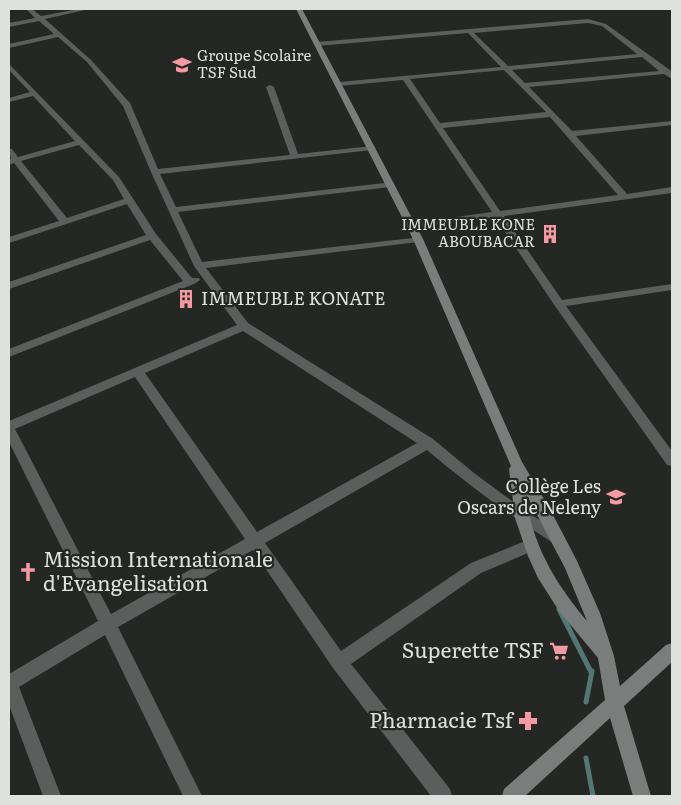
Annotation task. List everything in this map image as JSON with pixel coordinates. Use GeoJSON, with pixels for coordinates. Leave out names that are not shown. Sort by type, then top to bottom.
{"type":"FeatureCollection","features":[{"type":"Feature","properties":{"kind":"main road"},"geometry":{"type":"LineString","coordinates":[[299,9],[418,238],[516,464],[558,539],[592,613],[606,656],[614,702],[642,796]]}},
{"type":"Feature","properties":{"kind":"main road"},"geometry":{"type":"LineString","coordinates":[[516,464],[522,516],[530,545],[548,583],[606,656]]}},
{"type":"Feature","properties":{"kind":"main road"},"geometry":{"type":"LineString","coordinates":[[511,796],[672,651]]}},
{"type":"Feature","properties":{"kind":"street"},"geometry":{"type":"LineString","coordinates":[[29,9],[89,61],[127,105],[154,172],[200,266],[244,326],[428,443],[469,477],[522,516],[558,539]]}},
{"type":"Feature","properties":{"kind":"street"},"geometry":{"type":"LineString","coordinates":[[9,25],[86,9]]}},
{"type":"Feature","properties":{"kind":"street"},"geometry":{"type":"LineString","coordinates":[[317,44],[588,21],[604,25],[669,75]]}},
{"type":"Feature","properties":{"kind":"street"},"geometry":{"type":"LineString","coordinates":[[469,31],[552,114],[624,196]]}},
{"type":"Feature","properties":{"kind":"street"},"geometry":{"type":"LineString","coordinates":[[9,46],[60,35]]}},
{"type":"Feature","properties":{"kind":"street"},"geometry":{"type":"LineString","coordinates":[[338,84],[644,55]]}},
{"type":"Feature","properties":{"kind":"street"},"geometry":{"type":"LineString","coordinates":[[11,70],[116,179],[152,236],[190,282]]}},
{"type":"Feature","properties":{"kind":"street"},"geometry":{"type":"LineString","coordinates":[[524,85],[669,75]]}},
{"type":"Feature","properties":{"kind":"street"},"geometry":{"type":"LineString","coordinates":[[405,78],[559,304],[672,461]]}},
{"type":"Feature","properties":{"kind":"street"},"geometry":{"type":"LineString","coordinates":[[270,87],[295,157]]}},
{"type":"Feature","properties":{"kind":"street"},"geometry":{"type":"LineString","coordinates":[[9,100],[35,93]]}},
{"type":"Feature","properties":{"kind":"street"},"geometry":{"type":"LineString","coordinates":[[437,126],[552,114]]}},
{"type":"Feature","properties":{"kind":"street"},"geometry":{"type":"LineString","coordinates":[[570,134],[672,123]]}},
{"type":"Feature","properties":{"kind":"street"},"geometry":{"type":"LineString","coordinates":[[12,161],[81,142]]}},
{"type":"Feature","properties":{"kind":"street"},"geometry":{"type":"LineString","coordinates":[[154,172],[372,148]]}},
{"type":"Feature","properties":{"kind":"street"},"geometry":{"type":"LineString","coordinates":[[9,151],[12,161],[64,221]]}},
{"type":"Feature","properties":{"kind":"street"},"geometry":{"type":"LineString","coordinates":[[173,210],[390,184]]}},
{"type":"Feature","properties":{"kind":"street"},"geometry":{"type":"LineString","coordinates":[[412,226],[672,190]]}},
{"type":"Feature","properties":{"kind":"street"},"geometry":{"type":"LineString","coordinates":[[9,240],[128,200]]}},
{"type":"Feature","properties":{"kind":"street"},"geometry":{"type":"LineString","coordinates":[[9,286],[152,236]]}},
{"type":"Feature","properties":{"kind":"street"},"geometry":{"type":"LineString","coordinates":[[200,266],[418,238]]}},
{"type":"Feature","properties":{"kind":"street"},"geometry":{"type":"LineString","coordinates":[[9,352],[206,276]]}},
{"type":"Feature","properties":{"kind":"street"},"geometry":{"type":"LineString","coordinates":[[559,304],[672,287]]}},
{"type":"Feature","properties":{"kind":"street"},"geometry":{"type":"LineString","coordinates":[[9,426],[244,326]]}},
{"type":"Feature","properties":{"kind":"street"},"geometry":{"type":"LineString","coordinates":[[137,372],[256,540],[339,662],[443,796]]}},
{"type":"Feature","properties":{"kind":"street"},"geometry":{"type":"LineString","coordinates":[[9,430],[193,796]]}},
{"type":"Feature","properties":{"kind":"street"},"geometry":{"type":"LineString","coordinates":[[52,796],[9,683],[108,624],[428,443]]}},
{"type":"Feature","properties":{"kind":"street"},"geometry":{"type":"LineString","coordinates":[[339,662],[476,568],[530,545]]}},
{"type":"Feature","properties":{"kind":"waterway"},"geometry":{"type":"LineString","coordinates":[[559,609],[591,672]]}},
{"type":"Feature","properties":{"kind":"waterway"},"geometry":{"type":"LineString","coordinates":[[586,702],[592,671]]}},
{"type":"Feature","properties":{"kind":"waterway"},"geometry":{"type":"LineString","coordinates":[[586,758],[593,796]]}},
{"type":"Feature","properties":{"kind":"place","name":"Groupe Scolaire TSF Sud"},"geometry":{"type":"Point","coordinates":[182,65]}},
{"type":"Feature","properties":{"kind":"place","name":"IMMEUBLE KONE ABOUBACAR"},"geometry":{"type":"Point","coordinates":[550,234]}},
{"type":"Feature","properties":{"kind":"place","name":"IMMEUBLE KONATE"},"geometry":{"type":"Point","coordinates":[186,299]}},
{"type":"Feature","properties":{"kind":"place","name":"Collège Les Oscars de Neleny"},"geometry":{"type":"Point","coordinates":[616,497]}},
{"type":"Feature","properties":{"kind":"place","name":"Mission Internationale d'Evangelisation"},"geometry":{"type":"Point","coordinates":[28,572]}},
{"type":"Feature","properties":{"kind":"place","name":"Superette TSF"},"geometry":{"type":"Point","coordinates":[559,651]}},
{"type":"Feature","properties":{"kind":"place","name":"Pharmacie Tsf"},"geometry":{"type":"Point","coordinates":[528,721]}}]}
